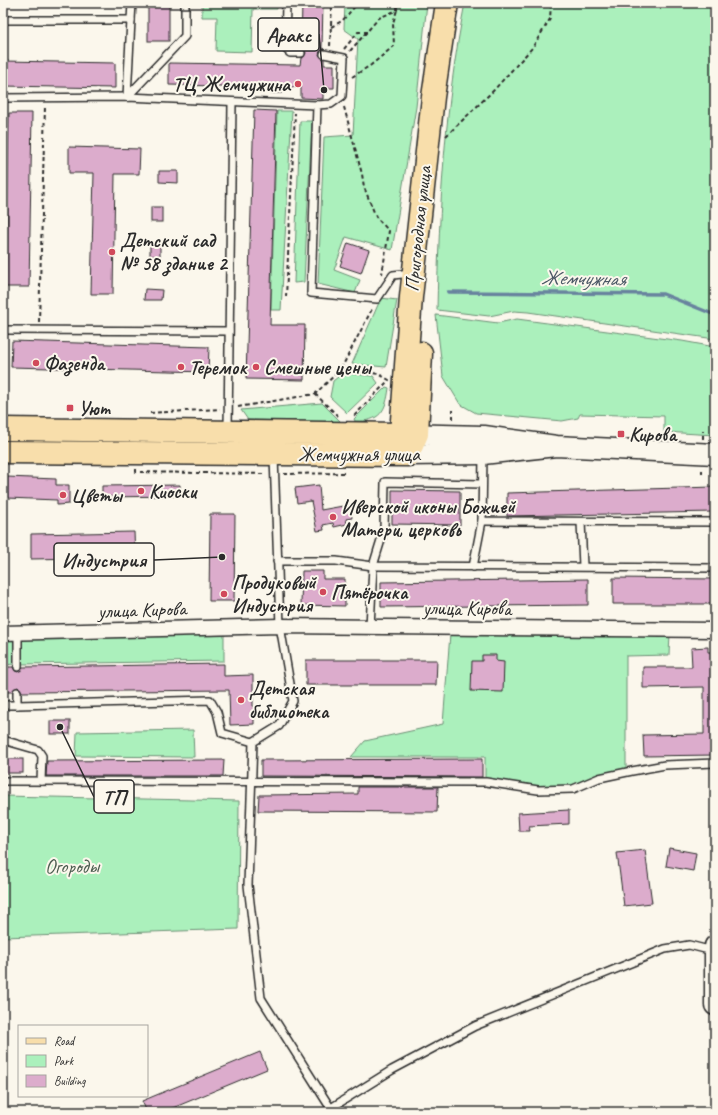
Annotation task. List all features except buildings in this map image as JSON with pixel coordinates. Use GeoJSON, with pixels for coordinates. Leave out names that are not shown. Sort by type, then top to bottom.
{"type":"FeatureCollection","features":[{"type":"Feature","properties":{"kind":"main road","name":"Пригородная улица"},"geometry":{"type":"LineString","coordinates":[[409,434],[411,297],[433,97],[447,3]]}},
{"type":"Feature","properties":{"kind":"main road"},"geometry":{"type":"LineString","coordinates":[[408,455],[422,320],[422,198]]}},
{"type":"Feature","properties":{"kind":"main road"},"geometry":{"type":"LineString","coordinates":[[352,464],[367,443],[366,438],[356,425]]}},
{"type":"Feature","properties":{"kind":"main road","name":"Жемчужная улица"},"geometry":{"type":"LineString","coordinates":[[3,429],[228,431],[356,425],[409,434]]}},
{"type":"Feature","properties":{"kind":"main road","name":"Жемчужная улица"},"geometry":{"type":"LineString","coordinates":[[3,452],[275,464],[352,464],[408,455]]}},
{"type":"Feature","properties":{"kind":"street"},"geometry":{"type":"LineString","coordinates":[[409,434],[484,436],[556,446]]}},
{"type":"Feature","properties":{"kind":"street","name":"Жемчужная улица"},"geometry":{"type":"LineString","coordinates":[[408,455],[483,454],[556,446],[715,454]]}},
{"type":"Feature","properties":{"kind":"street","name":"улица Кирова"},"geometry":{"type":"LineString","coordinates":[[3,633],[280,626],[715,630]]}},
{"type":"Feature","properties":{"kind":"street"},"geometry":{"type":"LineString","coordinates":[[714,948],[715,1005]]}},
{"type":"Feature","properties":{"kind":"lane"},"geometry":{"type":"LineString","coordinates":[[127,97],[132,3]]}},
{"type":"Feature","properties":{"kind":"lane"},"geometry":{"type":"LineString","coordinates":[[127,97],[185,36],[185,3]]}},
{"type":"Feature","properties":{"kind":"lane"},"geometry":{"type":"LineString","coordinates":[[286,3],[285,48],[290,53],[301,53]]}},
{"type":"Feature","properties":{"kind":"lane"},"geometry":{"type":"LineString","coordinates":[[3,20],[131,20]]}},
{"type":"Feature","properties":{"kind":"lane"},"geometry":{"type":"LineString","coordinates":[[3,98],[127,97],[317,105],[331,104],[342,96],[343,82],[341,57],[324,54]]}},
{"type":"Feature","properties":{"kind":"lane"},"geometry":{"type":"LineString","coordinates":[[228,431],[232,102]]}},
{"type":"Feature","properties":{"kind":"lane"},"geometry":{"type":"LineString","coordinates":[[317,105],[311,293],[378,299],[393,274],[414,273]]}},
{"type":"Feature","properties":{"kind":"lane"},"geometry":{"type":"LineString","coordinates":[[3,330],[229,331]]}},
{"type":"Feature","properties":{"kind":"lane"},"geometry":{"type":"LineString","coordinates":[[473,567],[482,521],[481,484],[483,454]]}},
{"type":"Feature","properties":{"kind":"lane"},"geometry":{"type":"LineString","coordinates":[[3,705],[210,700],[217,712],[222,733],[253,742],[279,726],[292,701],[280,626],[275,464]]}},
{"type":"Feature","properties":{"kind":"lane"},"geometry":{"type":"LineString","coordinates":[[370,627],[373,566],[384,530],[384,482],[481,484]]}},
{"type":"Feature","properties":{"kind":"lane"},"geometry":{"type":"LineString","coordinates":[[482,521],[715,522]]}},
{"type":"Feature","properties":{"kind":"lane"},"geometry":{"type":"LineString","coordinates":[[581,522],[583,566]]}},
{"type":"Feature","properties":{"kind":"lane"},"geometry":{"type":"LineString","coordinates":[[277,561],[336,561],[373,566],[583,566],[715,568]]}},
{"type":"Feature","properties":{"kind":"lane"},"geometry":{"type":"LineString","coordinates":[[18,633],[18,667]]}},
{"type":"Feature","properties":{"kind":"lane"},"geometry":{"type":"LineString","coordinates":[[17,692],[17,705]]}},
{"type":"Feature","properties":{"kind":"lane"},"geometry":{"type":"LineString","coordinates":[[3,740],[38,750],[42,756],[41,781]]}},
{"type":"Feature","properties":{"kind":"lane"},"geometry":{"type":"LineString","coordinates":[[253,742],[248,885],[261,998],[332,1110],[392,1070],[475,1026],[665,949],[689,945],[714,948]]}},
{"type":"Feature","properties":{"kind":"lane"},"geometry":{"type":"LineString","coordinates":[[3,781],[252,783],[486,782],[538,790],[573,788],[599,778],[665,765],[715,763]]}},
{"type":"Feature","properties":{"kind":"path"},"geometry":{"type":"LineString","coordinates":[[332,3],[330,47],[341,57]]}},
{"type":"Feature","properties":{"kind":"path"},"geometry":{"type":"LineString","coordinates":[[331,27],[342,21],[358,3]]}},
{"type":"Feature","properties":{"kind":"path"},"geometry":{"type":"LineString","coordinates":[[343,82],[371,65],[394,46],[394,23],[397,3]]}},
{"type":"Feature","properties":{"kind":"path"},"geometry":{"type":"LineString","coordinates":[[446,136],[493,91],[532,48],[550,19],[551,3]]}},
{"type":"Feature","properties":{"kind":"path"},"geometry":{"type":"LineString","coordinates":[[341,57],[379,18],[397,10]]}},
{"type":"Feature","properties":{"kind":"path"},"geometry":{"type":"LineString","coordinates":[[341,57],[358,32],[367,32]]}},
{"type":"Feature","properties":{"kind":"path"},"geometry":{"type":"LineString","coordinates":[[145,413],[229,408],[315,394],[341,369],[378,299],[389,231],[376,216],[364,187],[362,174],[344,113],[342,96]]}},
{"type":"Feature","properties":{"kind":"path"},"geometry":{"type":"LineString","coordinates":[[39,331],[45,98]]}},
{"type":"Feature","properties":{"kind":"path"},"geometry":{"type":"LineString","coordinates":[[286,297],[296,104]]}},
{"type":"Feature","properties":{"kind":"path"},"geometry":{"type":"LineString","coordinates":[[341,369],[379,374],[389,380],[356,425]]}},
{"type":"Feature","properties":{"kind":"path"},"geometry":{"type":"LineString","coordinates":[[315,394],[342,419]]}},
{"type":"Feature","properties":{"kind":"path"},"geometry":{"type":"LineString","coordinates":[[452,424],[454,410]]}},
{"type":"Feature","properties":{"kind":"path"},"geometry":{"type":"LineString","coordinates":[[136,472],[275,464],[352,464]]}},
{"type":"Feature","properties":{"kind":"green space"},"geometry":{"type":"Polygon","coordinates":[[[202,3],[277,3],[277,9],[253,9],[252,52],[216,51],[217,17],[202,17],[202,3]]]}},
{"type":"Feature","properties":{"kind":"green space"},"geometry":{"type":"Polygon","coordinates":[[[345,3],[427,3],[416,107],[392,250],[346,237],[334,270],[360,280],[355,293],[318,284],[324,137],[353,135],[358,39],[344,29],[345,3]]]}},
{"type":"Feature","properties":{"kind":"green space"},"geometry":{"type":"Polygon","coordinates":[[[465,3],[715,3],[715,339],[528,312],[514,311],[489,316],[437,310],[439,233],[444,156],[452,79],[465,3]]]}},
{"type":"Feature","properties":{"kind":"green space"},"geometry":{"type":"Polygon","coordinates":[[[277,111],[292,111],[281,310],[271,310],[277,111]]]}},
{"type":"Feature","properties":{"kind":"green space"},"geometry":{"type":"Polygon","coordinates":[[[300,121],[312,121],[304,282],[294,283],[300,121]]]}},
{"type":"Feature","properties":{"kind":"green space"},"geometry":{"type":"Polygon","coordinates":[[[381,298],[397,300],[386,367],[352,364],[381,298]]]}},
{"type":"Feature","properties":{"kind":"green space"},"geometry":{"type":"Polygon","coordinates":[[[436,315],[498,323],[517,319],[682,341],[715,347],[715,435],[664,432],[664,416],[580,414],[578,418],[562,421],[476,413],[460,404],[443,376],[436,315]]]}},
{"type":"Feature","properties":{"kind":"green space"},"geometry":{"type":"Polygon","coordinates":[[[343,373],[373,376],[378,383],[347,413],[330,397],[333,381],[343,373]]]}},
{"type":"Feature","properties":{"kind":"green space"},"geometry":{"type":"Polygon","coordinates":[[[386,387],[389,388],[388,396],[384,409],[380,414],[370,420],[355,421],[354,419],[386,387]]]}},
{"type":"Feature","properties":{"kind":"green space"},"geometry":{"type":"Polygon","coordinates":[[[322,403],[341,422],[248,420],[241,410],[322,403]]]}},
{"type":"Feature","properties":{"kind":"green space"},"geometry":{"type":"Polygon","coordinates":[[[224,631],[224,661],[20,664],[20,636],[224,631]]]}},
{"type":"Feature","properties":{"kind":"green space"},"geometry":{"type":"Polygon","coordinates":[[[670,633],[669,655],[626,656],[626,769],[571,786],[538,786],[485,778],[485,757],[351,757],[365,741],[443,724],[450,634],[670,633]]]}},
{"type":"Feature","properties":{"kind":"green space"},"geometry":{"type":"Polygon","coordinates":[[[3,636],[16,636],[15,664],[3,665],[3,636]]]}},
{"type":"Feature","properties":{"kind":"green space"},"geometry":{"type":"Polygon","coordinates":[[[193,730],[194,757],[76,756],[77,732],[193,730]]]}},
{"type":"Feature","properties":{"kind":"green space","name":"Огороды"},"geometry":{"type":"Polygon","coordinates":[[[3,796],[239,801],[238,929],[3,937],[3,796]]]}},
{"type":"Feature","properties":{"kind":"waterway","name":"Жемчужная"},"geometry":{"type":"LineString","coordinates":[[448,292],[663,294],[715,315]]}},
{"type":"Feature","properties":{"kind":"place","name":"ТЦ Жемчужина"},"geometry":{"type":"Point","coordinates":[298,84]}},
{"type":"Feature","properties":{"kind":"place","name":"Аракс"},"geometry":{"type":"Point","coordinates":[324,90]}},
{"type":"Feature","properties":{"kind":"place","name":"Детский сад № 58 здание 2"},"geometry":{"type":"Point","coordinates":[112,252]}},
{"type":"Feature","properties":{"kind":"place","name":"Фазенда"},"geometry":{"type":"Point","coordinates":[36,363]}},
{"type":"Feature","properties":{"kind":"place","name":"Теремок"},"geometry":{"type":"Point","coordinates":[181,367]}},
{"type":"Feature","properties":{"kind":"place","name":"Смешные цены"},"geometry":{"type":"Point","coordinates":[256,367]}},
{"type":"Feature","properties":{"kind":"place","name":"Уют"},"geometry":{"type":"Point","coordinates":[70,408]}},
{"type":"Feature","properties":{"kind":"place","name":"Кирова"},"geometry":{"type":"Point","coordinates":[621,434]}},
{"type":"Feature","properties":{"kind":"place","name":"Киоски"},"geometry":{"type":"Point","coordinates":[141,491]}},
{"type":"Feature","properties":{"kind":"place","name":"Цветы"},"geometry":{"type":"Point","coordinates":[63,495]}},
{"type":"Feature","properties":{"kind":"place","name":"Иверской иконы Божией Матери, церковь"},"geometry":{"type":"Point","coordinates":[333,517]}},
{"type":"Feature","properties":{"kind":"place","name":"Индустрия"},"geometry":{"type":"Point","coordinates":[222,557]}},
{"type":"Feature","properties":{"kind":"place","name":"Пятёрочка"},"geometry":{"type":"Point","coordinates":[323,592]}},
{"type":"Feature","properties":{"kind":"place","name":"Продуковый Индустрия"},"geometry":{"type":"Point","coordinates":[224,594]}},
{"type":"Feature","properties":{"kind":"place","name":"Детская библиотека"},"geometry":{"type":"Point","coordinates":[241,700]}},
{"type":"Feature","properties":{"kind":"place","name":"ТП"},"geometry":{"type":"Point","coordinates":[60,727]}}]}
